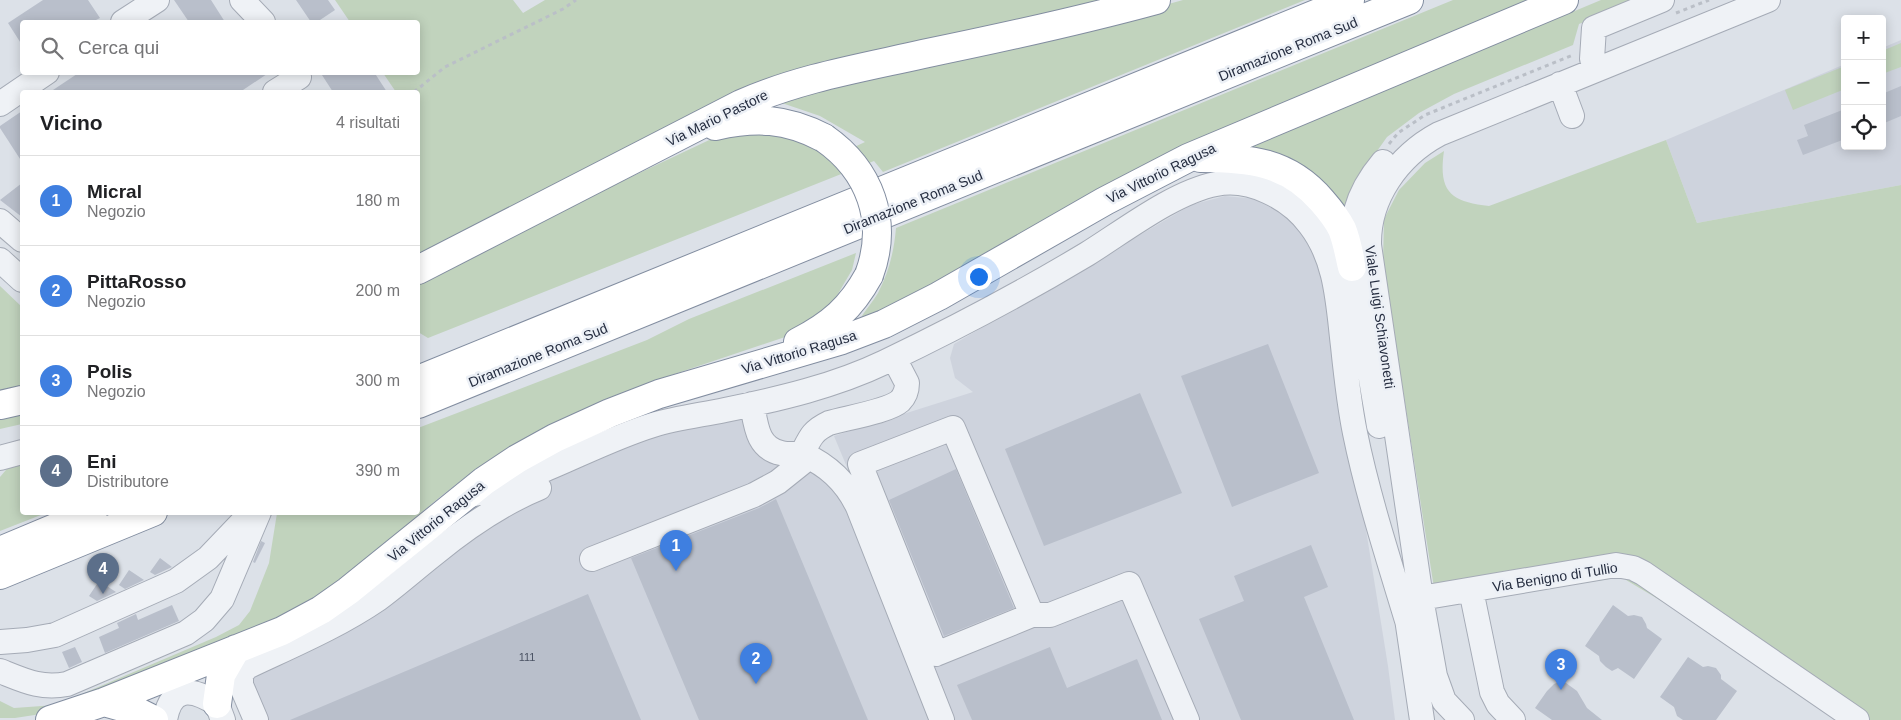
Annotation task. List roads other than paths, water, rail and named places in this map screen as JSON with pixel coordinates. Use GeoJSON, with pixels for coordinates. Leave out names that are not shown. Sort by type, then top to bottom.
{"type":"FeatureCollection","features":[{"type":"Feature","properties":{"kind":"highway","name":"Via Mario Pastore"},"geometry":{"type":"LineString","coordinates":[[420,269],[741,104],[794,84],[844,70],[1038,30],[1156,0]]}},
{"type":"Feature","properties":{"kind":"highway","name":"Diramazione Roma Sud"},"geometry":{"type":"LineString","coordinates":[[420,379],[1350,0]]}},
{"type":"Feature","properties":{"kind":"highway","name":"Diramazione Roma Sud"},"geometry":{"type":"LineString","coordinates":[[420,403],[1409,0]]}},
{"type":"Feature","properties":{"kind":"highway","name":"Via Vittorio Ragusa"},"geometry":{"type":"LineString","coordinates":[[50,720],[104,702],[295,625],[321,610],[368,576],[493,474],[517,459],[579,427],[659,394],[842,340],[900,316],[1105,201],[1188,158],[1564,0]]}},
{"type":"Feature","properties":{"kind":"highway"},"geometry":{"type":"LineString","coordinates":[[662,145],[716,126],[750,120],[768,120],[794,124],[824,138],[841,151],[863,178],[869,192],[875,213],[878,236],[874,261],[870,275],[851,303],[832,321],[813,334],[741,370]]}},
{"type":"Feature","properties":{"kind":"highway"},"geometry":{"type":"LineString","coordinates":[[1188,158],[1229,158],[1259,161],[1272,165],[1298,178],[1317,195],[1340,226],[1352,267]]}},
{"type":"Feature","properties":{"kind":"highway"},"geometry":{"type":"LineString","coordinates":[[0,551],[86,515]]}},
{"type":"Feature","properties":{"kind":"highway"},"geometry":{"type":"LineString","coordinates":[[0,575],[146,515]]}},
{"type":"Feature","properties":{"kind":"highway"},"geometry":{"type":"LineString","coordinates":[[220,712],[221,675],[236,649]]}},
{"type":"Feature","properties":{"kind":"highway"},"geometry":{"type":"LineString","coordinates":[[104,702],[136,711],[154,720]]}},
{"type":"Feature","properties":{"kind":"street"},"geometry":{"type":"LineString","coordinates":[[126,20],[157,0]]}},
{"type":"Feature","properties":{"kind":"street"},"geometry":{"type":"LineString","coordinates":[[242,0],[261,20]]}},
{"type":"Feature","properties":{"kind":"street"},"geometry":{"type":"LineString","coordinates":[[1592,59],[1594,28],[1662,0]]}},
{"type":"Feature","properties":{"kind":"street","name":"Viale Luigi Schiavonetti"},"geometry":{"type":"LineString","coordinates":[[1422,720],[1377,408],[1352,267],[1351,233],[1358,204],[1373,175],[1387,157],[1415,132],[1436,121],[1739,0]]}},
{"type":"Feature","properties":{"kind":"street","name":"Viale Luigi Schiavonetti"},"geometry":{"type":"LineString","coordinates":[[1462,720],[1446,704],[1437,687],[1421,598],[1369,246],[1369,231],[1373,213],[1383,189],[1405,158],[1427,140],[1768,0]]}},
{"type":"Feature","properties":{"kind":"street"},"geometry":{"type":"LineString","coordinates":[[21,90],[43,75]]}},
{"type":"Feature","properties":{"kind":"street"},"geometry":{"type":"LineString","coordinates":[[280,90],[302,80]]}},
{"type":"Feature","properties":{"kind":"street"},"geometry":{"type":"LineString","coordinates":[[1560,84],[1572,116]]}},
{"type":"Feature","properties":{"kind":"street"},"geometry":{"type":"LineString","coordinates":[[0,104],[20,90]]}},
{"type":"Feature","properties":{"kind":"street"},"geometry":{"type":"LineString","coordinates":[[466,496],[519,480],[650,426],[752,404],[834,382],[894,358],[1052,281],[1180,197],[1214,184],[1239,183],[1273,194],[1301,214],[1319,238],[1332,268],[1347,389],[1356,436],[1409,627]]}},
{"type":"Feature","properties":{"kind":"street"},"geometry":{"type":"LineString","coordinates":[[0,221],[20,238]]}},
{"type":"Feature","properties":{"kind":"street"},"geometry":{"type":"LineString","coordinates":[[0,260],[20,278]]}},
{"type":"Feature","properties":{"kind":"street"},"geometry":{"type":"LineString","coordinates":[[420,375],[488,352]]}},
{"type":"Feature","properties":{"kind":"street"},"geometry":{"type":"LineString","coordinates":[[592,560],[754,495],[778,482],[805,456],[809,438],[821,427],[829,423],[886,408],[899,402],[903,398],[908,383],[894,358]]}},
{"type":"Feature","properties":{"kind":"street"},"geometry":{"type":"LineString","coordinates":[[420,408],[452,390]]}},
{"type":"Feature","properties":{"kind":"street"},"geometry":{"type":"LineString","coordinates":[[752,404],[756,429],[763,443],[771,450],[779,453],[805,456],[836,476],[849,489],[942,720]]}},
{"type":"Feature","properties":{"kind":"street"},"geometry":{"type":"LineString","coordinates":[[256,720],[240,680],[241,674],[247,667],[360,611],[386,594],[476,522],[514,498],[680,432],[725,410]]}},
{"type":"Feature","properties":{"kind":"street"},"geometry":{"type":"LineString","coordinates":[[1032,616],[953,428],[860,464],[936,654],[1032,616],[1050,615],[1130,584],[1188,720]]}},
{"type":"Feature","properties":{"kind":"street"},"geometry":{"type":"LineString","coordinates":[[0,458],[20,453]]}},
{"type":"Feature","properties":{"kind":"street"},"geometry":{"type":"LineString","coordinates":[[0,642],[55,635],[176,581],[208,558],[249,515]]}},
{"type":"Feature","properties":{"kind":"street"},"geometry":{"type":"LineString","coordinates":[[0,671],[37,685],[67,684],[186,633],[204,620],[222,599],[258,515]]}},
{"type":"Feature","properties":{"kind":"street","name":"Via Benigno di Tullio"},"geometry":{"type":"LineString","coordinates":[[1421,598],[1616,565],[1634,568],[1857,720]]}},
{"type":"Feature","properties":{"kind":"street"},"geometry":{"type":"LineString","coordinates":[[1471,590],[1492,692],[1498,704],[1513,720]]}},
{"type":"Feature","properties":{"kind":"street"},"geometry":{"type":"LineString","coordinates":[[165,720],[171,701],[182,693],[195,693],[220,712]]}},
{"type":"Feature","properties":{"kind":"place","name":"Micral"},"geometry":{"type":"Point","coordinates":[676,571]}},
{"type":"Feature","properties":{"kind":"place","name":"Eni"},"geometry":{"type":"Point","coordinates":[103,594]}},
{"type":"Feature","properties":{"kind":"place","name":"PittaRosso"},"geometry":{"type":"Point","coordinates":[756,684]}},
{"type":"Feature","properties":{"kind":"place","name":"Polis"},"geometry":{"type":"Point","coordinates":[1561,690]}}]}
